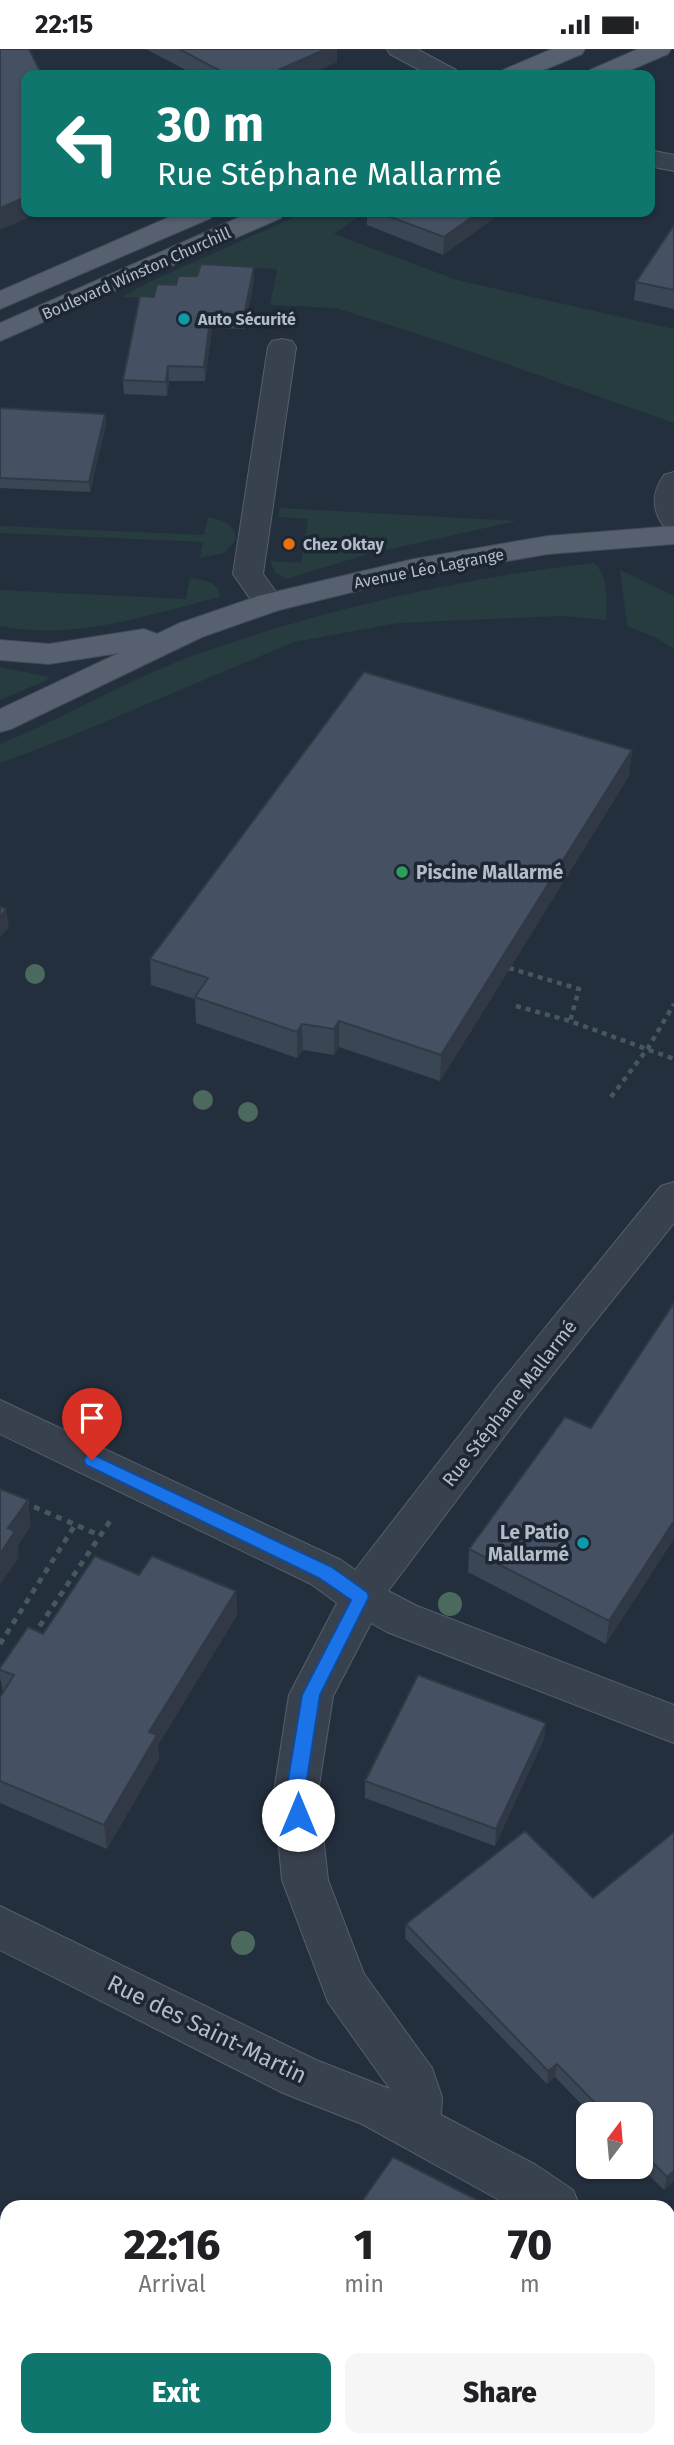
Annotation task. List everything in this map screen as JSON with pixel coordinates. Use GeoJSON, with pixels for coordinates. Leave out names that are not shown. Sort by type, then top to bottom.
{"type":"FeatureCollection","features":[{"type":"Feature","properties":{"kind":"main road"},"geometry":{"type":"LineString","coordinates":[[524,70],[573,49]]}},
{"type":"Feature","properties":{"kind":"main road"},"geometry":{"type":"LineString","coordinates":[[611,70],[659,49]]}},
{"type":"Feature","properties":{"kind":"main road","name":"Boulevard Winston Churchill"},"geometry":{"type":"LineString","coordinates":[[0,301],[191,217]]}},
{"type":"Feature","properties":{"kind":"main road","name":"Boulevard Winston Churchill"},"geometry":{"type":"LineString","coordinates":[[0,333],[261,217]]}},
{"type":"Feature","properties":{"kind":"main road","name":"Avenue Léo Lagrange"},"geometry":{"type":"LineString","coordinates":[[0,722],[191,630],[269,604],[414,568],[522,549],[674,535]]}},
{"type":"Feature","properties":{"kind":"main road","name":"Avenue Léo Lagrange"},"geometry":{"type":"LineString","coordinates":[[0,650],[49,654],[191,630]]}},
{"type":"Feature","properties":{"kind":"street"},"geometry":{"type":"LineString","coordinates":[[399,49],[438,70]]}},
{"type":"Feature","properties":{"kind":"street"},"geometry":{"type":"LineString","coordinates":[[655,159],[674,163]]}},
{"type":"Feature","properties":{"kind":"street"},"geometry":{"type":"LineString","coordinates":[[269,604],[248,574],[282,347]]}},
{"type":"Feature","properties":{"kind":"street"},"geometry":{"type":"LineString","coordinates":[[674,481],[668,491],[669,509],[674,519]]}},
{"type":"Feature","properties":{"kind":"street","name":"Rue Stéphane Mallarmé"},"geometry":{"type":"LineString","coordinates":[[361,1597],[511,1398],[670,1209]]}},
{"type":"Feature","properties":{"kind":"street"},"geometry":{"type":"LineString","coordinates":[[0,1416],[326,1572],[361,1597],[402,1619],[674,1724]]}},
{"type":"Feature","properties":{"kind":"street"},"geometry":{"type":"LineString","coordinates":[[361,1597],[311,1695],[296,1792],[304,1880],[345,1987],[415,2084],[418,2097],[416,2126]]}},
{"type":"Feature","properties":{"kind":"street","name":"Rue des Saint-Martin"},"geometry":{"type":"LineString","coordinates":[[0,1927],[300,2077],[379,2108],[416,2126],[518,2182],[545,2200]]}},
{"type":"Feature","properties":{"kind":"path"},"geometry":{"type":"LineString","coordinates":[[509,968],[579,989],[570,1021]]}},
{"type":"Feature","properties":{"kind":"path"},"geometry":{"type":"LineString","coordinates":[[611,1097],[648,1048],[674,1004]]}},
{"type":"Feature","properties":{"kind":"path"},"geometry":{"type":"LineString","coordinates":[[516,1006],[570,1021],[674,1059]]}},
{"type":"Feature","properties":{"kind":"path"},"geometry":{"type":"LineString","coordinates":[[31,1640],[99,1535],[138,1482]]}},
{"type":"Feature","properties":{"kind":"path"},"geometry":{"type":"LineString","coordinates":[[12,1498],[99,1535]]}},
{"type":"Feature","properties":{"kind":"path"},"geometry":{"type":"LineString","coordinates":[[0,1644],[75,1525]]}},
{"type":"Feature","properties":{"kind":"green space"},"geometry":{"type":"Polygon","coordinates":[[[295,217],[358,217],[334,234],[457,280],[674,329],[674,423],[461,348],[336,308],[270,305],[277,269],[234,267],[176,299],[122,297],[149,282],[295,217]]]}},
{"type":"Feature","properties":{"kind":"green space"},"geometry":{"type":"Polygon","coordinates":[[[280,508],[517,521],[368,554],[286,579],[275,572],[270,561],[301,563],[308,519],[278,517],[280,508]]]}},
{"type":"Feature","properties":{"kind":"green space"},"geometry":{"type":"Polygon","coordinates":[[[208,517],[230,526],[236,540],[224,553],[200,558],[203,542],[0,533],[0,526],[204,535],[208,517]]]}},
{"type":"Feature","properties":{"kind":"green space"},"geometry":{"type":"Polygon","coordinates":[[[594,563],[604,582],[606,620],[564,616],[398,623],[294,642],[64,739],[0,763],[0,744],[197,654],[294,623],[393,597],[493,577],[594,563]]]}},
{"type":"Feature","properties":{"kind":"green space"},"geometry":{"type":"Polygon","coordinates":[[[620,570],[674,596],[674,649],[655,637],[627,626],[620,570]]]}},
{"type":"Feature","properties":{"kind":"green space"},"geometry":{"type":"Polygon","coordinates":[[[190,578],[213,584],[220,597],[138,618],[84,628],[28,630],[0,626],[0,590],[186,599],[190,578]]]}},
{"type":"Feature","properties":{"kind":"green space"},"geometry":{"type":"Polygon","coordinates":[[[0,667],[49,677],[0,700],[0,667]]]}},
{"type":"Feature","properties":{"kind":"building"},"geometry":{"type":"Polygon","coordinates":[[[0,49],[29,49],[40,70],[21,70],[21,199],[0,208],[0,49]]]}},
{"type":"Feature","properties":{"kind":"building"},"geometry":{"type":"Polygon","coordinates":[[[179,49],[326,49],[282,70],[219,70],[179,49]]]}},
{"type":"Feature","properties":{"kind":"building"},"geometry":{"type":"Polygon","coordinates":[[[390,217],[472,217],[444,237],[390,217]]]}},
{"type":"Feature","properties":{"kind":"building"},"geometry":{"type":"Polygon","coordinates":[[[674,225],[674,290],[636,282],[674,225]]]}},
{"type":"Feature","properties":{"kind":"building"},"geometry":{"type":"Polygon","coordinates":[[[201,264],[254,267],[244,315],[211,313],[204,367],[168,366],[166,382],[123,380],[140,296],[154,297],[157,284],[176,285],[178,276],[197,276],[201,264]]]}},
{"type":"Feature","properties":{"kind":"building"},"geometry":{"type":"Polygon","coordinates":[[[0,408],[105,414],[89,482],[0,478],[0,408]]]}},
{"type":"Feature","properties":{"kind":"building","name":"Piscine Mallarmé"},"geometry":{"type":"Polygon","coordinates":[[[364,672],[632,750],[441,1055],[339,1021],[334,1029],[302,1024],[297,1032],[195,997],[208,978],[150,959],[364,672]]]}},
{"type":"Feature","properties":{"kind":"building"},"geometry":{"type":"Polygon","coordinates":[[[674,1303],[674,1521],[609,1621],[469,1549],[565,1417],[591,1428],[674,1303]]]}},
{"type":"Feature","properties":{"kind":"building"},"geometry":{"type":"Polygon","coordinates":[[[0,1489],[28,1500],[8,1528],[15,1531],[0,1554],[0,1489]]]}},
{"type":"Feature","properties":{"kind":"building"},"geometry":{"type":"Polygon","coordinates":[[[95,1556],[139,1575],[152,1556],[236,1591],[149,1732],[157,1735],[104,1825],[0,1781],[0,1697],[14,1675],[0,1668],[28,1627],[43,1634],[95,1556]]]}},
{"type":"Feature","properties":{"kind":"building"},"geometry":{"type":"Polygon","coordinates":[[[418,1675],[546,1723],[496,1829],[365,1781],[418,1675]]]}},
{"type":"Feature","properties":{"kind":"building"},"geometry":{"type":"Polygon","coordinates":[[[525,1831],[593,1898],[674,1832],[674,2171],[667,2177],[653,2163],[653,2102],[594,2102],[557,2064],[548,2071],[406,1924],[525,1831]]]}},
{"type":"Feature","properties":{"kind":"building"},"geometry":{"type":"Polygon","coordinates":[[[393,2157],[477,2200],[363,2200],[393,2157]]]}},
{"type":"Feature","properties":{"kind":"place","name":"Auto Sécurité"},"geometry":{"type":"Point","coordinates":[184,319]}},
{"type":"Feature","properties":{"kind":"place","name":"Chez Oktay"},"geometry":{"type":"Point","coordinates":[289,544]}},
{"type":"Feature","properties":{"kind":"place","name":"Piscine Mallarmé"},"geometry":{"type":"Point","coordinates":[402,872]}},
{"type":"Feature","properties":{"kind":"place","name":"Le Patio Mallarmé"},"geometry":{"type":"Point","coordinates":[583,1543]}},
{"type":"Feature","properties":{"kind":"route"},"geometry":{"type":"LineString","coordinates":[[92,1460],[326,1572],[361,1597],[311,1695],[296,1792],[298,1815]]}}]}
